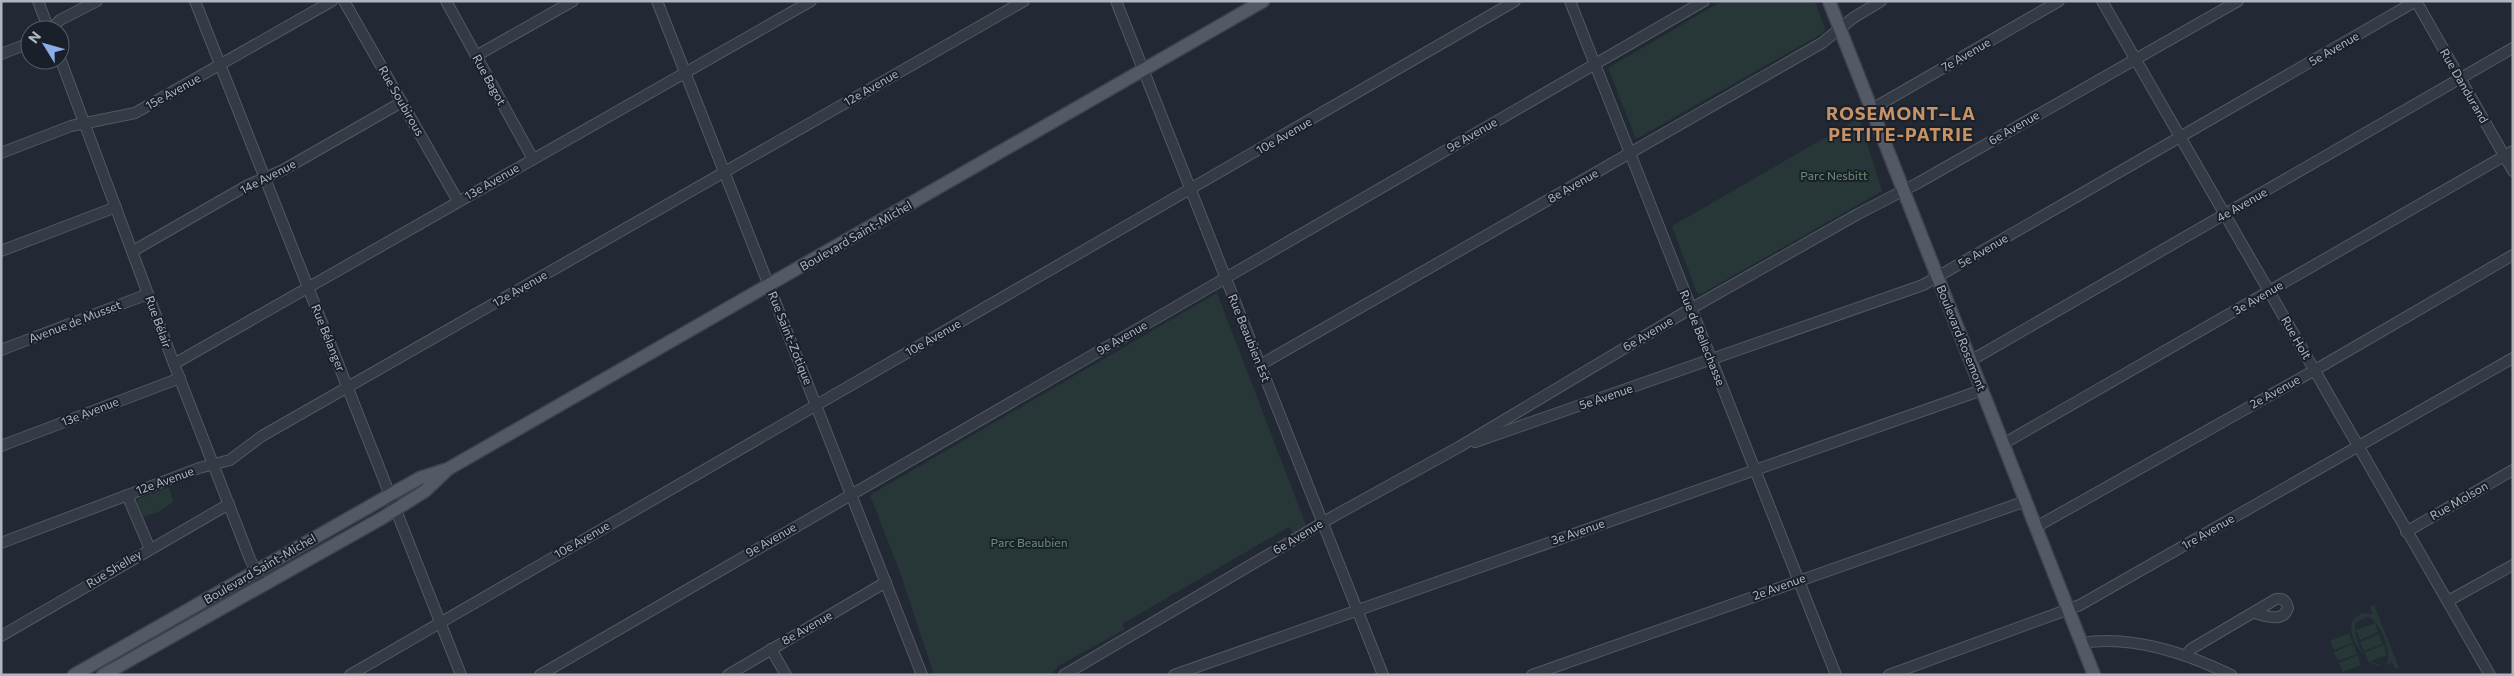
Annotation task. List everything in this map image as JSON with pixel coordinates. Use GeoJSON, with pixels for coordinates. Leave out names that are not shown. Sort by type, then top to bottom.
{"type":"FeatureCollection","features":[{"type":"Feature","properties":{"kind":"main road","name":"Boulevard Saint-Michel"},"geometry":{"type":"LineString","coordinates":[[74,675],[420,478],[448,469],[1264,1]]}},
{"type":"Feature","properties":{"kind":"main road","name":"Boulevard Rosemont"},"geometry":{"type":"LineString","coordinates":[[1829,1],[1902,191],[2094,675]]}},
{"type":"Feature","properties":{"kind":"main road","name":"Boulevard Saint-Michel"},"geometry":{"type":"LineString","coordinates":[[104,675],[394,510],[425,491],[448,469]]}},
{"type":"Feature","properties":{"kind":"street"},"geometry":{"type":"LineString","coordinates":[[38,1],[46,20]]}},
{"type":"Feature","properties":{"kind":"street"},"geometry":{"type":"LineString","coordinates":[[60,20],[97,1]]}},
{"type":"Feature","properties":{"kind":"street","name":"Rue Bélanger"},"geometry":{"type":"LineString","coordinates":[[195,1],[460,675]]}},
{"type":"Feature","properties":{"kind":"street","name":"15e Avenue"},"geometry":{"type":"LineString","coordinates":[[1,152],[72,126],[135,113],[332,1]]}},
{"type":"Feature","properties":{"kind":"street","name":"Rue Soubirous"},"geometry":{"type":"LineString","coordinates":[[344,1],[458,201]]}},
{"type":"Feature","properties":{"kind":"street","name":"Rue Bagot"},"geometry":{"type":"LineString","coordinates":[[446,1],[533,158]]}},
{"type":"Feature","properties":{"kind":"street"},"geometry":{"type":"LineString","coordinates":[[476,56],[573,1]]}},
{"type":"Feature","properties":{"kind":"street","name":"Rue Saint-Zotique"},"geometry":{"type":"LineString","coordinates":[[657,1],[922,675]]}},
{"type":"Feature","properties":{"kind":"street","name":"13e Avenue"},"geometry":{"type":"LineString","coordinates":[[174,364],[811,1]]}},
{"type":"Feature","properties":{"kind":"street","name":"12e Avenue"},"geometry":{"type":"LineString","coordinates":[[1,543],[128,495],[230,460],[262,436],[1024,1]]}},
{"type":"Feature","properties":{"kind":"street","name":"Rue Beaubien Est"},"geometry":{"type":"LineString","coordinates":[[1116,1],[1383,675]]}},
{"type":"Feature","properties":{"kind":"street","name":"10e Avenue"},"geometry":{"type":"LineString","coordinates":[[350,675],[1190,191],[1515,1]]}},
{"type":"Feature","properties":{"kind":"street","name":"Rue de Bellechasse"},"geometry":{"type":"LineString","coordinates":[[1570,1],[1710,360],[1836,675]]}},
{"type":"Feature","properties":{"kind":"street","name":"9e Avenue"},"geometry":{"type":"LineString","coordinates":[[540,675],[1704,1]]}},
{"type":"Feature","properties":{"kind":"street","name":"8e Avenue"},"geometry":{"type":"LineString","coordinates":[[1260,365],[1822,43],[1853,18],[1881,1]]}},
{"type":"Feature","properties":{"kind":"street","name":"7e Avenue"},"geometry":{"type":"LineString","coordinates":[[1872,109],[2060,1]]}},
{"type":"Feature","properties":{"kind":"street","name":"Rue Holt"},"geometry":{"type":"LineString","coordinates":[[2102,1],[2490,675]]}},
{"type":"Feature","properties":{"kind":"street","name":"6e Avenue"},"geometry":{"type":"LineString","coordinates":[[1064,675],[1323,523],[1460,447],[1690,309],[2238,1]]}},
{"type":"Feature","properties":{"kind":"street","name":"Rue Dandurand"},"geometry":{"type":"LineString","coordinates":[[2416,1],[2460,78],[2509,154],[2513,171]]}},
{"type":"Feature","properties":{"kind":"street","name":"5e Avenue"},"geometry":{"type":"LineString","coordinates":[[1460,447],[1923,285],[2416,1]]}},
{"type":"Feature","properties":{"kind":"street"},"geometry":{"type":"LineString","coordinates":[[1,54],[20,47]]}},
{"type":"Feature","properties":{"kind":"street","name":"4e Avenue"},"geometry":{"type":"LineString","coordinates":[[1970,361],[2513,48]]}},
{"type":"Feature","properties":{"kind":"street","name":"Rue Bélair"},"geometry":{"type":"LineString","coordinates":[[65,70],[174,364],[255,571],[262,584]]}},
{"type":"Feature","properties":{"kind":"street","name":"14e Avenue"},"geometry":{"type":"LineString","coordinates":[[133,251],[402,102]]}},
{"type":"Feature","properties":{"kind":"street","name":"3e Avenue"},"geometry":{"type":"LineString","coordinates":[[2003,444],[2509,154]]}},
{"type":"Feature","properties":{"kind":"street"},"geometry":{"type":"LineString","coordinates":[[1,251],[116,207]]}},
{"type":"Feature","properties":{"kind":"street","name":"2e Avenue"},"geometry":{"type":"LineString","coordinates":[[2036,527],[2513,255]]}},
{"type":"Feature","properties":{"kind":"street","name":"Avenue de Musset"},"geometry":{"type":"LineString","coordinates":[[1,350],[148,294]]}},
{"type":"Feature","properties":{"kind":"street","name":"1re Avenue"},"geometry":{"type":"LineString","coordinates":[[1889,675],[2080,605],[2513,358]]}},
{"type":"Feature","properties":{"kind":"street","name":"13e Avenue"},"geometry":{"type":"LineString","coordinates":[[1,446],[180,378]]}},
{"type":"Feature","properties":{"kind":"street","name":"3e Avenue"},"geometry":{"type":"LineString","coordinates":[[1174,675],[1982,390]]}},
{"type":"Feature","properties":{"kind":"street","name":"Rue Molson"},"geometry":{"type":"LineString","coordinates":[[2406,532],[2513,470]]}},
{"type":"Feature","properties":{"kind":"street"},"geometry":{"type":"LineString","coordinates":[[128,495],[150,548]]}},
{"type":"Feature","properties":{"kind":"street","name":"2e Avenue"},"geometry":{"type":"LineString","coordinates":[[1532,675],[2026,501]]}},
{"type":"Feature","properties":{"kind":"street","name":"Rue Shelley"},"geometry":{"type":"LineString","coordinates":[[1,636],[150,548],[229,504]]}},
{"type":"Feature","properties":{"kind":"street"},"geometry":{"type":"LineString","coordinates":[[2448,601],[2513,565]]}},
{"type":"Feature","properties":{"kind":"street","name":"8e Avenue"},"geometry":{"type":"LineString","coordinates":[[728,675],[886,582]]}},
{"type":"Feature","properties":{"kind":"street"},"geometry":{"type":"LineString","coordinates":[[2185,656],[2191,649],[2254,613]]}},
{"type":"Feature","properties":{"kind":"street"},"geometry":{"type":"LineString","coordinates":[[2081,642],[2100,640],[2123,642],[2185,656],[2214,671],[2231,675]]}},
{"type":"Feature","properties":{"kind":"street"},"geometry":{"type":"LineString","coordinates":[[771,649],[786,675]]}},
{"type":"Feature","properties":{"kind":"green space"},"geometry":{"type":"Polygon","coordinates":[[[1722,1],[1815,1],[1825,29],[1823,33],[1636,139],[1608,68],[1722,1]]]}},
{"type":"Feature","properties":{"kind":"green space","name":"Parc Nesbitt"},"geometry":{"type":"Polygon","coordinates":[[[1859,118],[1882,191],[1701,294],[1697,293],[1672,226],[1859,118]]]}},
{"type":"Feature","properties":{"kind":"green space","name":"Parc Beaubien"},"geometry":{"type":"Polygon","coordinates":[[[1217,293],[1306,525],[1293,533],[1289,527],[1122,624],[1125,629],[1058,666],[1052,675],[934,675],[901,575],[870,495],[1217,293]]]}},
{"type":"Feature","properties":{"kind":"green space"},"geometry":{"type":"Polygon","coordinates":[[[169,487],[173,502],[158,512],[143,517],[138,499],[169,487]]]}},
{"type":"Feature","properties":{"kind":"green space"},"geometry":{"type":"Polygon","coordinates":[[[2374,605],[2399,668],[2395,669],[2392,662],[2382,665],[2387,663],[2388,651],[2384,637],[2372,619],[2367,617],[2356,622],[2356,636],[2362,653],[2352,636],[2351,627],[2353,620],[2362,613],[2373,614],[2370,607],[2374,605]]]}},
{"type":"Feature","properties":{"kind":"green space"},"geometry":{"type":"Polygon","coordinates":[[[2375,623],[2378,632],[2360,640],[2356,630],[2375,623]]]}},
{"type":"Feature","properties":{"kind":"green space"},"geometry":{"type":"Polygon","coordinates":[[[2349,633],[2353,643],[2334,650],[2330,641],[2349,633]]]}},
{"type":"Feature","properties":{"kind":"green space"},"geometry":{"type":"Polygon","coordinates":[[[2379,634],[2383,644],[2364,651],[2360,642],[2379,634]]]}},
{"type":"Feature","properties":{"kind":"green space"},"geometry":{"type":"Polygon","coordinates":[[[2353,644],[2357,654],[2338,661],[2334,652],[2353,644]]]}},
{"type":"Feature","properties":{"kind":"green space"},"geometry":{"type":"Polygon","coordinates":[[[2384,645],[2387,655],[2368,662],[2365,652],[2384,645]]]}},
{"type":"Feature","properties":{"kind":"green space"},"geometry":{"type":"Polygon","coordinates":[[[2358,655],[2361,665],[2343,672],[2339,663],[2358,655]]]}},
{"type":"Feature","properties":{"kind":"district","name":"ROSEMONT–LA PETITE-PATRIE"},"geometry":{"type":"Point","coordinates":[1901,124]}}]}
